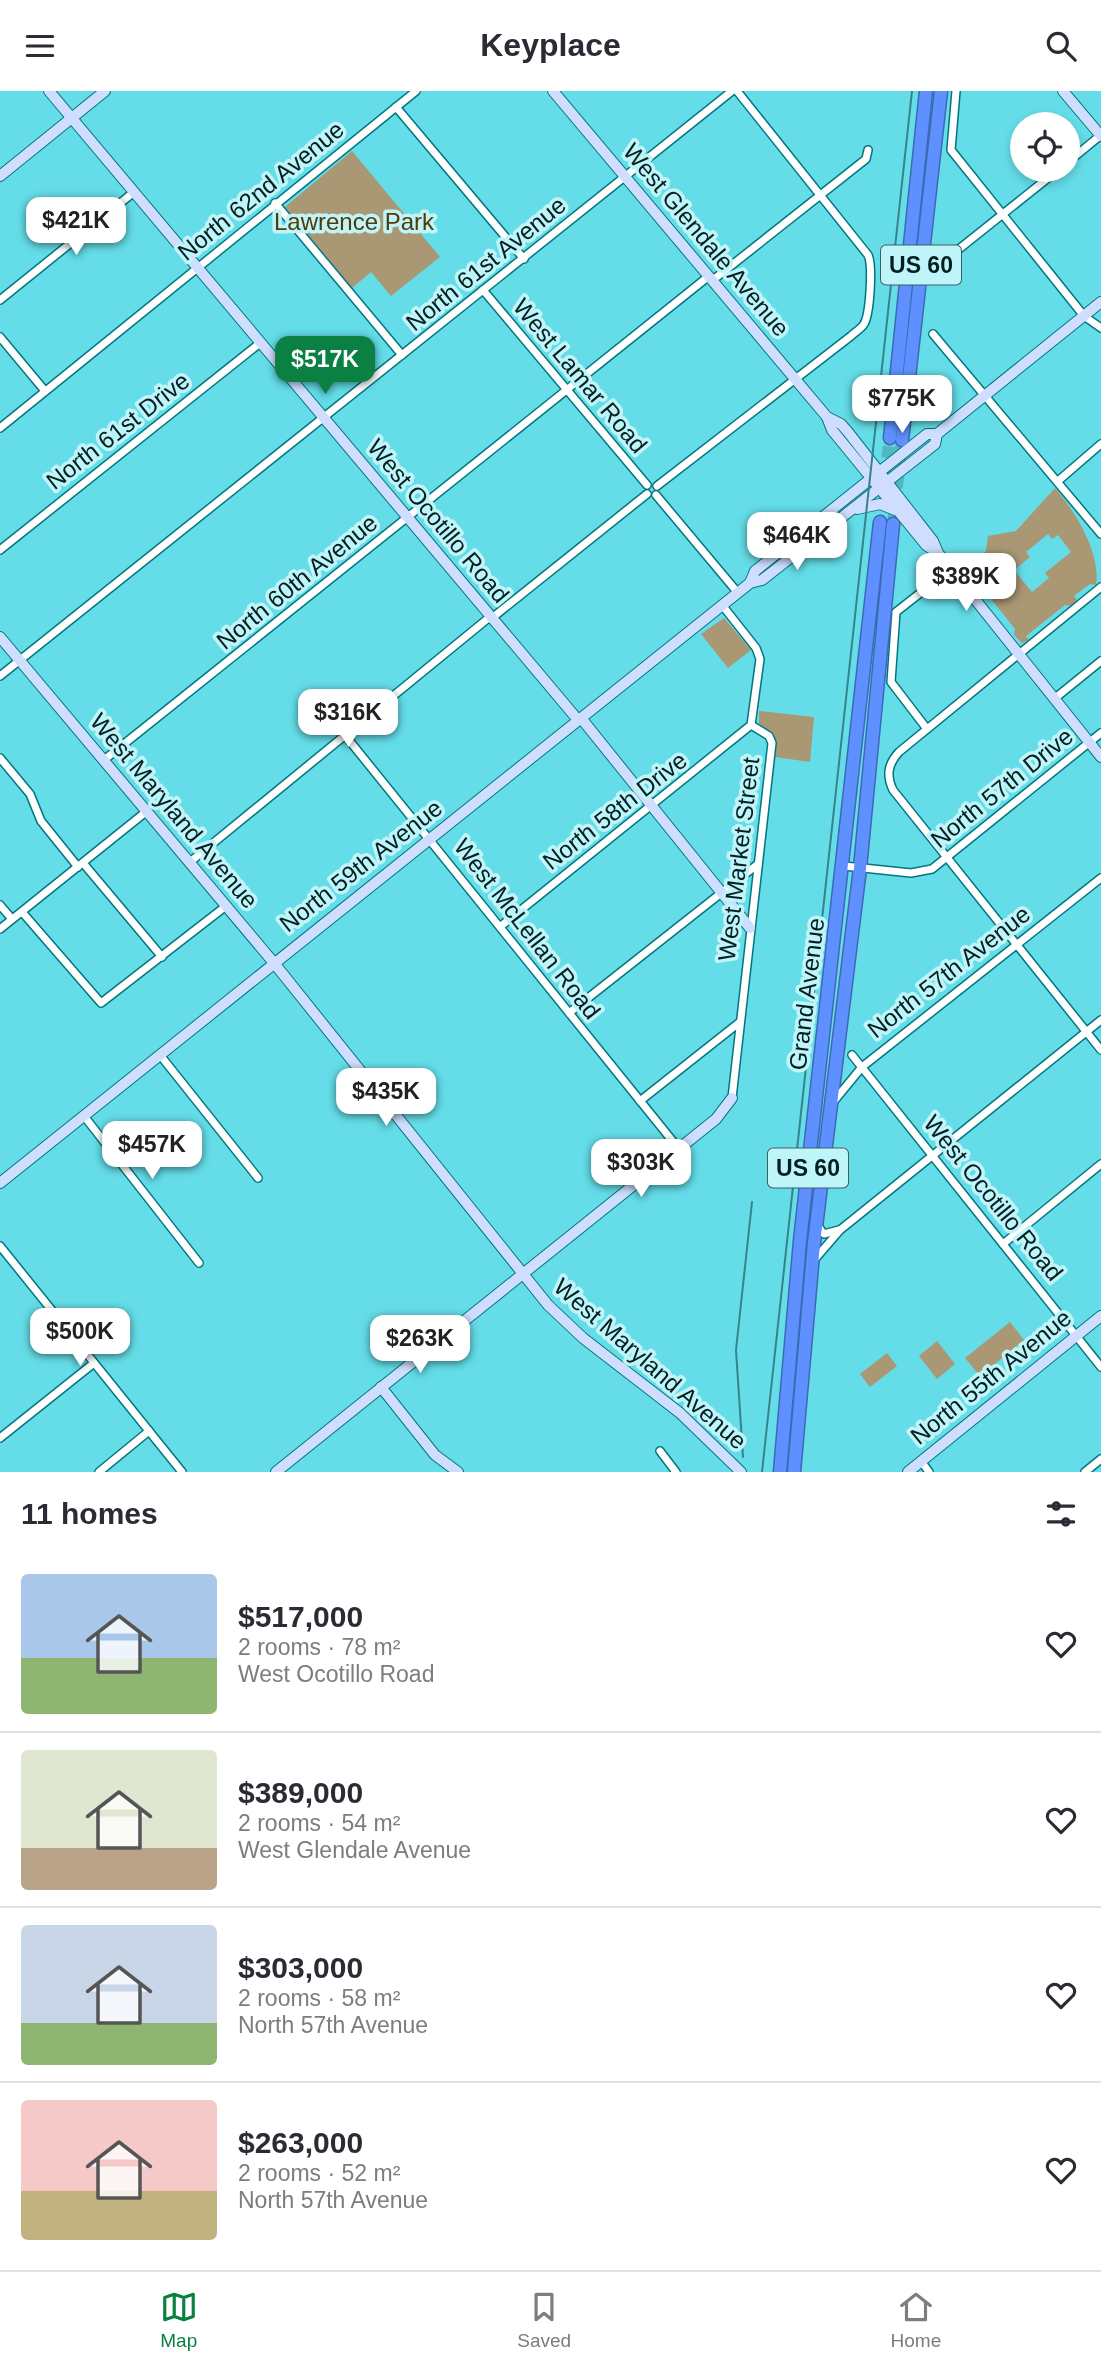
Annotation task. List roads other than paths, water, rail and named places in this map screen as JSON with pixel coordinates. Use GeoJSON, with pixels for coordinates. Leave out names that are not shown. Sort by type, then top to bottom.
{"type":"FeatureCollection","features":[{"type":"Feature","properties":{"kind":"highway","name":"US 60"},"geometry":{"type":"LineString","coordinates":[[926,91],[896,439],[941,91]]}},
{"type":"Feature","properties":{"kind":"highway","name":"Grand Avenue"},"geometry":{"type":"LineString","coordinates":[[780,1472],[800,1241],[844,866],[891,520]]}},
{"type":"Feature","properties":{"kind":"highway","name":"Grand Avenue"},"geometry":{"type":"LineString","coordinates":[[794,1472],[812,1264],[860,868],[891,520]]}},
{"type":"Feature","properties":{"kind":"street","name":"West Ocotillo Road"},"geometry":{"type":"LineString","coordinates":[[49,91],[652,806],[750,929]]}},
{"type":"Feature","properties":{"kind":"street"},"geometry":{"type":"LineString","coordinates":[[0,176],[105,91]]}},
{"type":"Feature","properties":{"kind":"street","name":"North 62nd Avenue"},"geometry":{"type":"LineString","coordinates":[[0,428],[416,91]]}},
{"type":"Feature","properties":{"kind":"street","name":"West Glendale Avenue"},"geometry":{"type":"LineString","coordinates":[[553,91],[795,378],[827,417],[832,430],[933,541],[938,553],[1101,757]]}},
{"type":"Feature","properties":{"kind":"street"},"geometry":{"type":"LineString","coordinates":[[647,494],[648,485],[657,486],[862,326],[866,317],[870,260],[735,91]]}},
{"type":"Feature","properties":{"kind":"street","name":"North 61st Avenue"},"geometry":{"type":"LineString","coordinates":[[0,676],[735,91]]}},
{"type":"Feature","properties":{"kind":"street"},"geometry":{"type":"LineString","coordinates":[[956,91],[951,150],[1084,316],[1101,328]]}},
{"type":"Feature","properties":{"kind":"street"},"geometry":{"type":"LineString","coordinates":[[1063,91],[1101,136],[1080,153]]}},
{"type":"Feature","properties":{"kind":"street","name":"West Lamar Road"},"geometry":{"type":"LineString","coordinates":[[396,107],[524,258]]}},
{"type":"Feature","properties":{"kind":"street","name":"North 60th Avenue"},"geometry":{"type":"LineString","coordinates":[[104,761],[567,390],[866,159],[868,150]]}},
{"type":"Feature","properties":{"kind":"street"},"geometry":{"type":"LineString","coordinates":[[934,269],[1043,182]]}},
{"type":"Feature","properties":{"kind":"street"},"geometry":{"type":"LineString","coordinates":[[0,300],[134,192]]}},
{"type":"Feature","properties":{"kind":"street"},"geometry":{"type":"LineString","coordinates":[[275,203],[402,355]]}},
{"type":"Feature","properties":{"kind":"street","name":"West Lamar Road"},"geometry":{"type":"LineString","coordinates":[[483,291],[648,485]]}},
{"type":"Feature","properties":{"kind":"street","name":"North 59th Avenue"},"geometry":{"type":"LineString","coordinates":[[750,583],[755,571],[927,434],[937,434],[985,397],[1101,302]]}},
{"type":"Feature","properties":{"kind":"street"},"geometry":{"type":"LineString","coordinates":[[933,334],[1101,534]]}},
{"type":"Feature","properties":{"kind":"street"},"geometry":{"type":"LineString","coordinates":[[0,337],[46,391]]}},
{"type":"Feature","properties":{"kind":"street","name":"North 61st Drive"},"geometry":{"type":"LineString","coordinates":[[0,549],[260,343]]}},
{"type":"Feature","properties":{"kind":"street","name":"North 59th Avenue"},"geometry":{"type":"LineString","coordinates":[[0,1184],[722,605],[750,583],[762,580],[935,444],[937,434]]}},
{"type":"Feature","properties":{"kind":"street"},"geometry":{"type":"LineString","coordinates":[[1058,481],[1101,444]]}},
{"type":"Feature","properties":{"kind":"street","name":"West Glendale Avenue"},"geometry":{"type":"LineString","coordinates":[[883,485],[891,520],[938,553]]}},
{"type":"Feature","properties":{"kind":"street"},"geometry":{"type":"LineString","coordinates":[[656,495],[657,486]]}},
{"type":"Feature","properties":{"kind":"street"},"geometry":{"type":"LineString","coordinates":[[190,862],[344,734],[647,494],[656,495],[738,593]]}},
{"type":"Feature","properties":{"kind":"street"},"geometry":{"type":"LineString","coordinates":[[838,520],[862,506],[874,504],[887,506],[891,520]]}},
{"type":"Feature","properties":{"kind":"street"},"geometry":{"type":"LineString","coordinates":[[928,729],[891,682],[896,612],[951,569]]}},
{"type":"Feature","properties":{"kind":"street"},"geometry":{"type":"LineString","coordinates":[[1101,587],[899,752],[889,768],[893,790],[1101,1049]]}},
{"type":"Feature","properties":{"kind":"street","name":"West Market Street"},"geometry":{"type":"LineString","coordinates":[[722,605],[756,648],[760,659],[751,725],[769,736],[772,743],[732,1098]]}},
{"type":"Feature","properties":{"kind":"street","name":"West Maryland Avenue"},"geometry":{"type":"LineString","coordinates":[[0,637],[274,963],[521,1274],[565,1324],[680,1413],[741,1472]]}},
{"type":"Feature","properties":{"kind":"street"},"geometry":{"type":"LineString","coordinates":[[1054,699],[1101,661]]}},
{"type":"Feature","properties":{"kind":"street","name":"North 58th Drive"},"geometry":{"type":"LineString","coordinates":[[501,926],[751,725]]}},
{"type":"Feature","properties":{"kind":"street","name":"North 57th Drive"},"geometry":{"type":"LineString","coordinates":[[844,866],[920,873],[947,857],[1101,733]]}},
{"type":"Feature","properties":{"kind":"street","name":"West McLellan Road"},"geometry":{"type":"LineString","coordinates":[[344,734],[679,1149]]}},
{"type":"Feature","properties":{"kind":"street"},"geometry":{"type":"LineString","coordinates":[[0,758],[30,794],[41,821],[162,957]]}},
{"type":"Feature","properties":{"kind":"street"},"geometry":{"type":"LineString","coordinates":[[0,929],[147,811]]}},
{"type":"Feature","properties":{"kind":"street"},"geometry":{"type":"LineString","coordinates":[[569,1013],[758,863]]}},
{"type":"Feature","properties":{"kind":"street","name":"North 57th Avenue"},"geometry":{"type":"LineString","coordinates":[[830,1106],[862,1067],[1101,878]]}},
{"type":"Feature","properties":{"kind":"street"},"geometry":{"type":"LineString","coordinates":[[0,905],[12,919]]}},
{"type":"Feature","properties":{"kind":"street"},"geometry":{"type":"LineString","coordinates":[[22,912],[101,1003],[226,906]]}},
{"type":"Feature","properties":{"kind":"street"},"geometry":{"type":"LineString","coordinates":[[812,1264],[822,1248],[840,1230],[1101,1020]]}},
{"type":"Feature","properties":{"kind":"street"},"geometry":{"type":"LineString","coordinates":[[640,1101],[740,1023]]}},
{"type":"Feature","properties":{"kind":"street"},"geometry":{"type":"LineString","coordinates":[[160,1055],[258,1178]]}},
{"type":"Feature","properties":{"kind":"street","name":"West Ocotillo Road"},"geometry":{"type":"LineString","coordinates":[[852,1055],[1101,1367]]}},
{"type":"Feature","properties":{"kind":"street"},"geometry":{"type":"LineString","coordinates":[[276,1472],[722,1114],[732,1098]]}},
{"type":"Feature","properties":{"kind":"street"},"geometry":{"type":"LineString","coordinates":[[84,1116],[199,1263]]}},
{"type":"Feature","properties":{"kind":"street"},"geometry":{"type":"LineString","coordinates":[[1003,1244],[1101,1164]]}},
{"type":"Feature","properties":{"kind":"street"},"geometry":{"type":"LineString","coordinates":[[817,1219],[824,1234],[840,1230]]}},
{"type":"Feature","properties":{"kind":"street"},"geometry":{"type":"LineString","coordinates":[[0,1246],[182,1472]]}},
{"type":"Feature","properties":{"kind":"street","name":"North 55th Avenue"},"geometry":{"type":"LineString","coordinates":[[908,1472],[1101,1316]]}},
{"type":"Feature","properties":{"kind":"street"},"geometry":{"type":"LineString","coordinates":[[0,1439],[94,1363]]}},
{"type":"Feature","properties":{"kind":"street"},"geometry":{"type":"LineString","coordinates":[[381,1387],[435,1455],[458,1472]]}},
{"type":"Feature","properties":{"kind":"street"},"geometry":{"type":"LineString","coordinates":[[99,1472],[149,1431]]}},
{"type":"Feature","properties":{"kind":"street"},"geometry":{"type":"LineString","coordinates":[[660,1451],[676,1472]]}},
{"type":"Feature","properties":{"kind":"street"},"geometry":{"type":"LineString","coordinates":[[1084,1472],[1101,1459]]}},
{"type":"Feature","properties":{"kind":"street"},"geometry":{"type":"LineString","coordinates":[[921,1461],[929,1472]]}},
{"type":"Feature","properties":{"kind":"tunnel"},"geometry":{"type":"LineString","coordinates":[[885,476],[890,438]]}},
{"type":"Feature","properties":{"kind":"tunnel"},"geometry":{"type":"LineString","coordinates":[[893,524],[902,440]]}},
{"type":"Feature","properties":{"kind":"railway"},"geometry":{"type":"LineString","coordinates":[[762,1472],[912,91]]}},
{"type":"Feature","properties":{"kind":"railway"},"geometry":{"type":"LineString","coordinates":[[743,1457],[736,1350],[752,1202]]}},
{"type":"Feature","properties":{"kind":"park label","name":"Lawrence Park"},"geometry":{"type":"Point","coordinates":[354,222]}}]}
